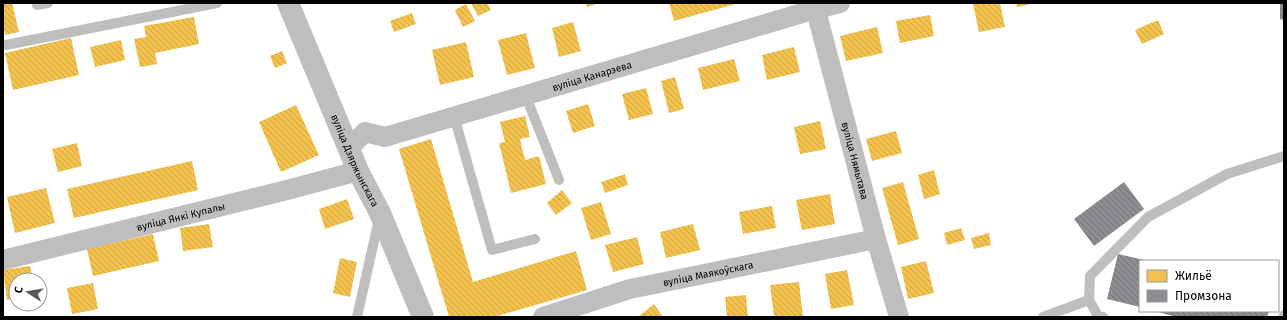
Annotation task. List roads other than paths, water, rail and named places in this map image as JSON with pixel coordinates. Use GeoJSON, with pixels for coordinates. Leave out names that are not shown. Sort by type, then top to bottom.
{"type":"FeatureCollection","features":[{"type":"Feature","properties":{"kind":"street","name":"вуліца Дзяржынскага"},"geometry":{"type":"LineString","coordinates":[[288,3],[358,171],[380,213],[423,317]]}},
{"type":"Feature","properties":{"kind":"street","name":"вуліца Канарэева"},"geometry":{"type":"LineString","coordinates":[[349,148],[365,132],[385,137],[815,6],[840,3]]}},
{"type":"Feature","properties":{"kind":"street","name":"вуліца Нямытава"},"geometry":{"type":"LineString","coordinates":[[815,6],[876,239],[899,317]]}},
{"type":"Feature","properties":{"kind":"street","name":"вуліца Янкі Купалы"},"geometry":{"type":"LineString","coordinates":[[3,260],[358,171]]}},
{"type":"Feature","properties":{"kind":"street","name":"вуліца Маякоўскага"},"geometry":{"type":"LineString","coordinates":[[543,317],[630,289],[876,239]]}},
{"type":"Feature","properties":{"kind":"lane"},"geometry":{"type":"LineString","coordinates":[[37,5],[48,3]]}},
{"type":"Feature","properties":{"kind":"lane"},"geometry":{"type":"LineString","coordinates":[[6,44],[217,3]]}},
{"type":"Feature","properties":{"kind":"lane"},"geometry":{"type":"LineString","coordinates":[[525,94],[559,180]]}},
{"type":"Feature","properties":{"kind":"lane"},"geometry":{"type":"LineString","coordinates":[[454,116],[492,250],[535,238]]}},
{"type":"Feature","properties":{"kind":"lane"},"geometry":{"type":"LineString","coordinates":[[1103,317],[1098,316],[1089,300],[1090,276],[1148,217],[1227,174],[1284,156]]}},
{"type":"Feature","properties":{"kind":"lane"},"geometry":{"type":"LineString","coordinates":[[357,317],[380,213]]}},
{"type":"Feature","properties":{"kind":"lane"},"geometry":{"type":"LineString","coordinates":[[1043,317],[1089,300]]}}]}
